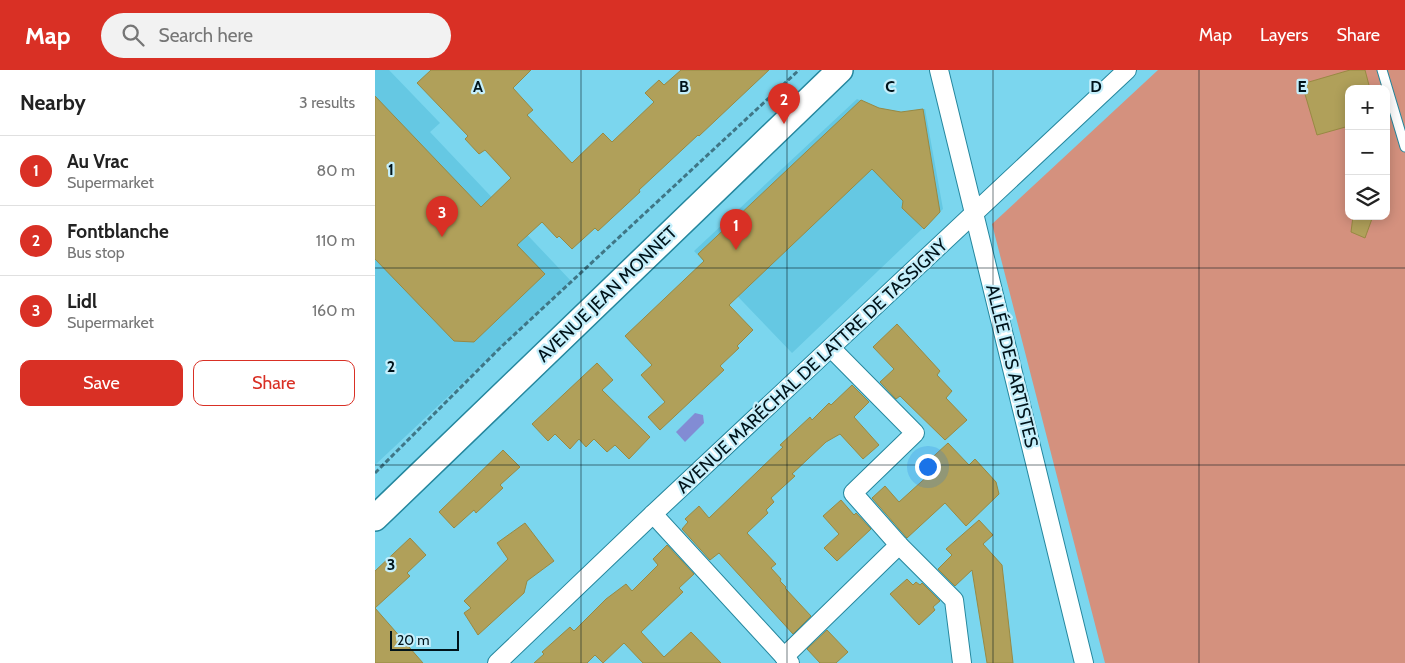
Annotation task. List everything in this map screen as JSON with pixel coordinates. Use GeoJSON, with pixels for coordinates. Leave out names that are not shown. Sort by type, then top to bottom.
{"type":"FeatureCollection","features":[{"type":"Feature","properties":{"kind":"street","name":"AVENUE JEAN MONNET"},"geometry":{"type":"LineString","coordinates":[[375,518],[840,70]]}},
{"type":"Feature","properties":{"kind":"street","name":"ALLÉE DES ARTISTES"},"geometry":{"type":"LineString","coordinates":[[939,70],[1085,663]]}},
{"type":"Feature","properties":{"kind":"street","name":"AVENUE MARÉCHAL DE LATTRE DE TASSIGNY"},"geometry":{"type":"LineString","coordinates":[[497,663],[653,514],[1127,70]]}},
{"type":"Feature","properties":{"kind":"street"},"geometry":{"type":"LineString","coordinates":[[831,348],[915,433],[853,493],[899,545],[954,600],[962,663]]}},
{"type":"Feature","properties":{"kind":"street"},"geometry":{"type":"LineString","coordinates":[[653,514],[787,660],[899,545]]}},
{"type":"Feature","properties":{"kind":"lane"},"geometry":{"type":"LineString","coordinates":[[1383,70],[1405,147]]}},
{"type":"Feature","properties":{"kind":"path"},"geometry":{"type":"LineString","coordinates":[[375,473],[501,347],[799,70]]}},
{"type":"Feature","properties":{"kind":"shaded area"},"geometry":{"type":"Polygon","coordinates":[[[375,70],[389,70],[440,123],[430,132],[571,281],[375,465],[375,70]]]}},
{"type":"Feature","properties":{"kind":"shaded area"},"geometry":{"type":"Polygon","coordinates":[[[1158,70],[1405,70],[1405,663],[1105,663],[992,224],[1158,70]]]}},
{"type":"Feature","properties":{"kind":"shaded area"},"geometry":{"type":"Polygon","coordinates":[[[857,99],[879,108],[901,112],[925,109],[943,209],[792,353],[694,251],[857,99]]]}},
{"type":"Feature","properties":{"kind":"shaded area"},"geometry":{"type":"Polygon","coordinates":[[[695,413],[703,415],[704,423],[685,442],[676,432],[695,413]]]}},
{"type":"Feature","properties":{"kind":"building"},"geometry":{"type":"Polygon","coordinates":[[[431,70],[531,70],[513,88],[533,110],[527,115],[572,163],[603,133],[612,142],[654,102],[645,93],[659,80],[664,85],[681,70],[769,70],[639,190],[640,192],[598,231],[595,228],[572,249],[559,236],[557,238],[542,222],[517,245],[545,274],[474,342],[454,341],[375,259],[375,96],[481,207],[511,178],[485,150],[479,154],[465,139],[468,136],[417,83],[431,70]]]}},
{"type":"Feature","properties":{"kind":"building"},"geometry":{"type":"Polygon","coordinates":[[[1350,70],[1365,70],[1369,85],[1345,85],[1345,127],[1317,135],[1302,84],[1350,70]]]}},
{"type":"Feature","properties":{"kind":"building"},"geometry":{"type":"Polygon","coordinates":[[[861,100],[879,108],[901,112],[923,109],[940,212],[924,229],[902,208],[903,201],[872,169],[729,305],[753,330],[737,346],[739,348],[720,366],[724,370],[660,430],[648,417],[665,402],[641,375],[652,365],[625,336],[704,261],[698,254],[861,100]]]}},
{"type":"Feature","properties":{"kind":"building"},"geometry":{"type":"Polygon","coordinates":[[[1352,220],[1372,220],[1365,238],[1351,232],[1352,220]]]}},
{"type":"Feature","properties":{"kind":"building"},"geometry":{"type":"Polygon","coordinates":[[[897,324],[940,371],[937,375],[952,391],[946,398],[967,420],[945,440],[900,396],[896,399],[880,382],[894,369],[873,347],[897,324]]]}},
{"type":"Feature","properties":{"kind":"building"},"geometry":{"type":"Polygon","coordinates":[[[597,363],[613,380],[602,390],[650,437],[629,459],[615,445],[607,452],[594,439],[586,447],[579,439],[570,449],[555,434],[548,441],[532,424],[597,363]]]}},
{"type":"Feature","properties":{"kind":"building"},"geometry":{"type":"Polygon","coordinates":[[[852,385],[869,402],[854,417],[879,445],[863,459],[840,434],[826,442],[792,474],[795,476],[771,498],[774,502],[766,510],[768,513],[747,533],[776,564],[771,568],[781,579],[780,581],[785,588],[811,616],[793,634],[719,553],[710,560],[682,529],[688,522],[685,519],[699,506],[709,518],[783,447],[780,445],[810,417],[812,420],[829,403],[831,405],[852,385]]]}},
{"type":"Feature","properties":{"kind":"building"},"geometry":{"type":"Polygon","coordinates":[[[948,443],[969,465],[975,459],[996,482],[999,494],[966,526],[945,503],[907,538],[872,498],[885,486],[899,502],[932,472],[924,465],[948,443]]]}},
{"type":"Feature","properties":{"kind":"building"},"geometry":{"type":"Polygon","coordinates":[[[503,450],[520,467],[500,485],[503,488],[476,513],[474,510],[454,528],[439,512],[503,450]]]}},
{"type":"Feature","properties":{"kind":"building"},"geometry":{"type":"Polygon","coordinates":[[[841,500],[854,515],[856,513],[871,529],[837,561],[824,548],[839,534],[823,516],[841,500]]]}},
{"type":"Feature","properties":{"kind":"building"},"geometry":{"type":"Polygon","coordinates":[[[979,520],[993,535],[983,544],[1002,565],[1013,663],[987,663],[972,570],[955,586],[938,569],[952,555],[946,549],[979,520]]]}},
{"type":"Feature","properties":{"kind":"building"},"geometry":{"type":"Polygon","coordinates":[[[525,523],[554,561],[527,581],[524,593],[478,635],[464,613],[471,608],[464,601],[508,559],[497,543],[525,523]]]}},
{"type":"Feature","properties":{"kind":"building"},"geometry":{"type":"Polygon","coordinates":[[[410,538],[426,555],[407,573],[410,576],[375,608],[375,571],[410,538]]]}},
{"type":"Feature","properties":{"kind":"building"},"geometry":{"type":"Polygon","coordinates":[[[667,545],[694,574],[679,588],[683,592],[641,632],[664,657],[691,632],[721,663],[643,663],[624,643],[603,663],[595,655],[587,663],[534,663],[544,654],[542,652],[570,627],[574,631],[606,599],[626,584],[632,591],[658,565],[653,559],[667,545]]]}},
{"type":"Feature","properties":{"kind":"building"},"geometry":{"type":"Polygon","coordinates":[[[907,579],[913,585],[916,582],[920,585],[922,583],[940,601],[933,607],[935,610],[919,625],[890,594],[907,579]]]}},
{"type":"Feature","properties":{"kind":"building"},"geometry":{"type":"Polygon","coordinates":[[[375,608],[423,663],[375,663],[375,608]]]}},
{"type":"Feature","properties":{"kind":"building"},"geometry":{"type":"Polygon","coordinates":[[[827,630],[848,652],[836,663],[820,663],[807,649],[827,630]]]}},
{"type":"Feature","properties":{"kind":"place","name":"Fontblanche"},"geometry":{"type":"Point","coordinates":[784,124]}},
{"type":"Feature","properties":{"kind":"place","name":"Lidl"},"geometry":{"type":"Point","coordinates":[442,237]}},
{"type":"Feature","properties":{"kind":"place","name":"Au Vrac"},"geometry":{"type":"Point","coordinates":[736,250]}}]}
